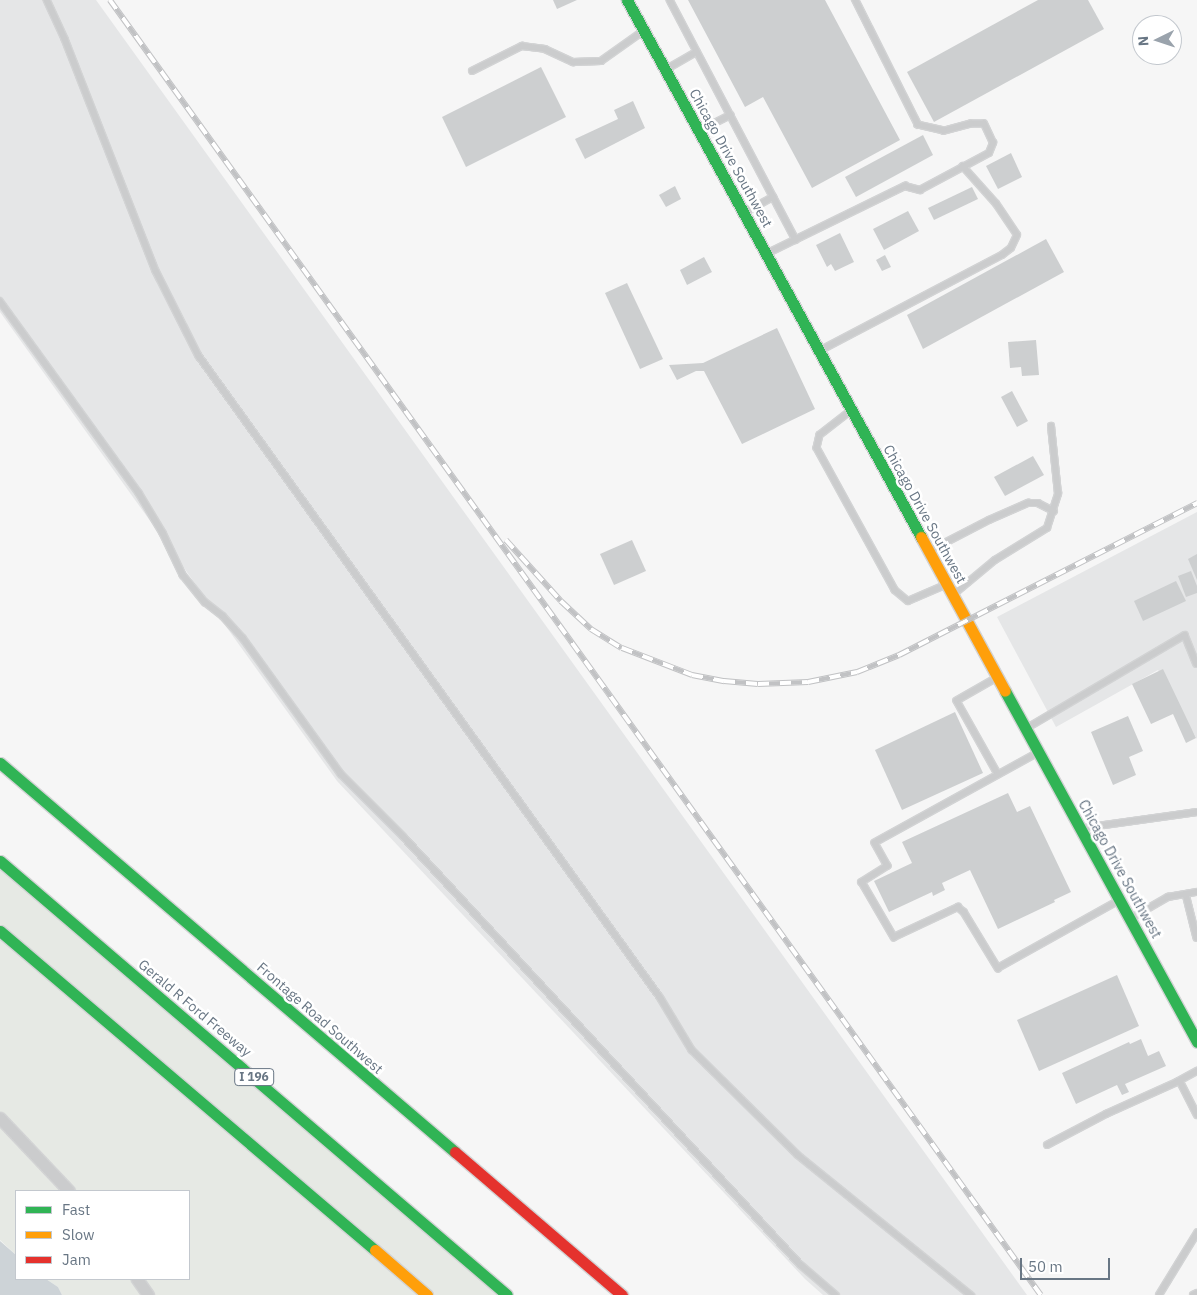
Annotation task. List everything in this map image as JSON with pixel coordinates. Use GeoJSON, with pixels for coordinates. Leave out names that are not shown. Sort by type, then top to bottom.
{"type":"FeatureCollection","features":[{"type":"Feature","properties":{"kind":"main road","name":"Chicago Drive Southwest"},"geometry":{"type":"LineString","coordinates":[[627,0],[997,678],[1195,1034]]}},
{"type":"Feature","properties":{"kind":"main road","name":"Frontage Road Southwest"},"geometry":{"type":"LineString","coordinates":[[0,763],[622,1295]]}},
{"type":"Feature","properties":{"kind":"main road","name":"Gerald R Ford Freeway"},"geometry":{"type":"LineString","coordinates":[[0,861],[507,1295]]}},
{"type":"Feature","properties":{"kind":"main road"},"geometry":{"type":"LineString","coordinates":[[0,930],[427,1295]]}},
{"type":"Feature","properties":{"kind":"street"},"geometry":{"type":"LineString","coordinates":[[0,1118],[69,1190]]}},
{"type":"Feature","properties":{"kind":"street"},"geometry":{"type":"LineString","coordinates":[[138,1280],[148,1295]]}},
{"type":"Feature","properties":{"kind":"lane"},"geometry":{"type":"LineString","coordinates":[[47,0],[65,39],[156,271],[199,356],[660,997],[692,1050],[798,1155],[971,1295]]}},
{"type":"Feature","properties":{"kind":"lane"},"geometry":{"type":"LineString","coordinates":[[670,0],[796,240]]}},
{"type":"Feature","properties":{"kind":"lane"},"geometry":{"type":"LineString","coordinates":[[766,254],[905,186],[920,190],[989,153],[993,143],[984,124],[971,124],[944,132],[918,125],[855,0]]}},
{"type":"Feature","properties":{"kind":"lane"},"geometry":{"type":"LineString","coordinates":[[472,70],[522,46],[545,49],[573,62],[601,61],[644,31]]}},
{"type":"Feature","properties":{"kind":"lane"},"geometry":{"type":"LineString","coordinates":[[665,70],[697,52]]}},
{"type":"Feature","properties":{"kind":"lane"},"geometry":{"type":"LineString","coordinates":[[699,131],[730,115]]}},
{"type":"Feature","properties":{"kind":"lane"},"geometry":{"type":"LineString","coordinates":[[819,351],[1002,255],[1011,248],[1017,235],[996,204],[963,167]]}},
{"type":"Feature","properties":{"kind":"lane"},"geometry":{"type":"LineString","coordinates":[[744,213],[773,197]]}},
{"type":"Feature","properties":{"kind":"lane"},"geometry":{"type":"LineString","coordinates":[[0,301],[139,493],[163,533],[183,575],[206,602],[223,616],[243,638],[341,774],[403,836],[801,1266],[836,1295]]}},
{"type":"Feature","properties":{"kind":"lane"},"geometry":{"type":"LineString","coordinates":[[852,410],[820,435],[817,448],[895,590],[908,601],[950,590],[1047,528],[1058,494],[1051,426]]}},
{"type":"Feature","properties":{"kind":"lane"},"geometry":{"type":"LineString","coordinates":[[929,552],[990,520],[1028,503],[1038,503],[1054,511]]}},
{"type":"Feature","properties":{"kind":"lane"},"geometry":{"type":"LineString","coordinates":[[1026,729],[1185,635],[1197,664]]}},
{"type":"Feature","properties":{"kind":"lane"},"geometry":{"type":"LineString","coordinates":[[997,678],[957,700],[998,774]]}},
{"type":"Feature","properties":{"kind":"lane"},"geometry":{"type":"LineString","coordinates":[[1038,752],[875,843],[888,866],[862,882],[894,938],[958,907],[964,912],[998,968],[1120,900]]}},
{"type":"Feature","properties":{"kind":"lane"},"geometry":{"type":"LineString","coordinates":[[1080,829],[1197,812]]}},
{"type":"Feature","properties":{"kind":"lane"},"geometry":{"type":"LineString","coordinates":[[1130,919],[1168,898],[1197,892]]}},
{"type":"Feature","properties":{"kind":"lane"},"geometry":{"type":"LineString","coordinates":[[1186,894],[1197,938]]}},
{"type":"Feature","properties":{"kind":"lane"},"geometry":{"type":"LineString","coordinates":[[1047,1145],[1106,1114],[1197,1071]]}},
{"type":"Feature","properties":{"kind":"lane"},"geometry":{"type":"LineString","coordinates":[[1180,1080],[1197,1115]]}},
{"type":"Feature","properties":{"kind":"lane"},"geometry":{"type":"LineString","coordinates":[[1158,1295],[1197,1233]]}},
{"type":"Feature","properties":{"kind":"shaded area"},"geometry":{"type":"Polygon","coordinates":[[[0,0],[96,0],[1027,1295],[823,1295],[805,1279],[337,781],[0,312],[0,0]]]}},
{"type":"Feature","properties":{"kind":"shaded area"},"geometry":{"type":"Polygon","coordinates":[[[1197,512],[1197,739],[1158,670],[1056,727],[997,617],[1197,512]]]}},
{"type":"Feature","properties":{"kind":"shaded area"},"geometry":{"type":"Polygon","coordinates":[[[0,861],[507,1295],[62,1295],[58,1287],[48,1280],[190,1280],[190,1190],[15,1190],[15,1254],[0,1240],[0,861]]]}},
{"type":"Feature","properties":{"kind":"shaded area"},"geometry":{"type":"Polygon","coordinates":[[[0,1241],[15,1254],[15,1280],[48,1280],[58,1287],[62,1295],[0,1295],[0,1241]]]}},
{"type":"Feature","properties":{"kind":"building"},"geometry":{"type":"Polygon","coordinates":[[[553,0],[577,0],[557,9],[553,0]]]}},
{"type":"Feature","properties":{"kind":"building"},"geometry":{"type":"Polygon","coordinates":[[[688,0],[825,0],[900,140],[812,188],[763,97],[745,107],[688,0]]]}},
{"type":"Feature","properties":{"kind":"building"},"geometry":{"type":"Polygon","coordinates":[[[1038,0],[1088,0],[1104,29],[934,122],[907,72],[1038,0]]]}},
{"type":"Feature","properties":{"kind":"building"},"geometry":{"type":"Polygon","coordinates":[[[541,67],[566,117],[466,167],[442,117],[541,67]]]}},
{"type":"Feature","properties":{"kind":"building"},"geometry":{"type":"Polygon","coordinates":[[[633,101],[645,128],[585,159],[575,139],[618,119],[614,110],[633,101]]]}},
{"type":"Feature","properties":{"kind":"building"},"geometry":{"type":"Polygon","coordinates":[[[923,135],[933,155],[856,197],[845,177],[923,135]]]}},
{"type":"Feature","properties":{"kind":"building"},"geometry":{"type":"Polygon","coordinates":[[[1011,153],[1022,177],[998,189],[986,166],[1011,153]]]}},
{"type":"Feature","properties":{"kind":"building"},"geometry":{"type":"Polygon","coordinates":[[[675,186],[681,199],[666,207],[659,195],[675,186]]]}},
{"type":"Feature","properties":{"kind":"building"},"geometry":{"type":"Polygon","coordinates":[[[972,187],[978,199],[934,220],[928,208],[972,187]]]}},
{"type":"Feature","properties":{"kind":"building"},"geometry":{"type":"Polygon","coordinates":[[[908,211],[919,231],[884,250],[873,229],[908,211]]]}},
{"type":"Feature","properties":{"kind":"building"},"geometry":{"type":"Polygon","coordinates":[[[840,233],[854,262],[835,271],[831,264],[827,267],[816,245],[840,233]]]}},
{"type":"Feature","properties":{"kind":"building"},"geometry":{"type":"Polygon","coordinates":[[[1046,239],[1064,272],[923,349],[907,315],[1046,239]]]}},
{"type":"Feature","properties":{"kind":"building"},"geometry":{"type":"Polygon","coordinates":[[[885,255],[891,267],[882,271],[876,260],[885,255]]]}},
{"type":"Feature","properties":{"kind":"building"},"geometry":{"type":"Polygon","coordinates":[[[704,257],[712,272],[687,285],[680,270],[704,257]]]}},
{"type":"Feature","properties":{"kind":"building"},"geometry":{"type":"Polygon","coordinates":[[[627,283],[663,359],[640,369],[605,293],[627,283]]]}},
{"type":"Feature","properties":{"kind":"building"},"geometry":{"type":"Polygon","coordinates":[[[777,328],[815,409],[742,444],[704,371],[696,371],[677,380],[669,365],[703,363],[777,328]]]}},
{"type":"Feature","properties":{"kind":"building"},"geometry":{"type":"Polygon","coordinates":[[[1036,340],[1039,375],[1022,376],[1021,367],[1010,368],[1008,342],[1036,340]]]}},
{"type":"Feature","properties":{"kind":"building"},"geometry":{"type":"Polygon","coordinates":[[[1012,391],[1028,421],[1017,427],[1001,397],[1012,391]]]}},
{"type":"Feature","properties":{"kind":"building"},"geometry":{"type":"Polygon","coordinates":[[[1033,456],[1044,475],[1005,496],[994,477],[1033,456]]]}},
{"type":"Feature","properties":{"kind":"building"},"geometry":{"type":"Polygon","coordinates":[[[632,540],[646,571],[614,585],[600,554],[632,540]]]}},
{"type":"Feature","properties":{"kind":"building"},"geometry":{"type":"Polygon","coordinates":[[[1197,554],[1197,580],[1188,559],[1197,554]]]}},
{"type":"Feature","properties":{"kind":"building"},"geometry":{"type":"Polygon","coordinates":[[[1191,571],[1197,586],[1197,593],[1186,597],[1178,576],[1191,571]]]}},
{"type":"Feature","properties":{"kind":"building"},"geometry":{"type":"Polygon","coordinates":[[[1176,581],[1186,601],[1143,621],[1134,601],[1176,581]]]}},
{"type":"Feature","properties":{"kind":"building"},"geometry":{"type":"Polygon","coordinates":[[[1163,669],[1196,738],[1186,743],[1173,714],[1151,724],[1132,684],[1163,669]]]}},
{"type":"Feature","properties":{"kind":"building"},"geometry":{"type":"Polygon","coordinates":[[[955,712],[983,773],[902,810],[875,750],[955,712]]]}},
{"type":"Feature","properties":{"kind":"building"},"geometry":{"type":"Polygon","coordinates":[[[1128,716],[1143,751],[1129,757],[1136,775],[1113,785],[1091,732],[1128,716]]]}},
{"type":"Feature","properties":{"kind":"building"},"geometry":{"type":"Polygon","coordinates":[[[1008,793],[1017,812],[1030,806],[1071,892],[1054,900],[1055,902],[998,929],[970,870],[942,883],[945,890],[933,896],[932,892],[889,912],[874,881],[912,863],[902,842],[1008,793]]]}},
{"type":"Feature","properties":{"kind":"building"},"geometry":{"type":"Polygon","coordinates":[[[1117,975],[1139,1026],[1039,1071],[1017,1020],[1117,975]]]}},
{"type":"Feature","properties":{"kind":"building"},"geometry":{"type":"Polygon","coordinates":[[[1141,1039],[1148,1056],[1159,1051],[1166,1066],[1125,1084],[1129,1092],[1122,1095],[1117,1085],[1076,1104],[1062,1073],[1129,1042],[1130,1044],[1141,1039]]]}},
{"type":"Feature","properties":{"kind":"railway"},"geometry":{"type":"LineString","coordinates":[[110,0],[1041,1295]]}},
{"type":"Feature","properties":{"kind":"railway"},"geometry":{"type":"LineString","coordinates":[[506,540],[561,601],[591,629],[622,648],[692,675],[724,681],[758,684],[808,682],[857,672],[899,655],[1197,503]]}},
{"type":"Feature","properties":{"kind":"traffic: fast"},"geometry":{"type":"LineString","coordinates":[[627,0],[921,537]]}},
{"type":"Feature","properties":{"kind":"traffic: fast"},"geometry":{"type":"LineString","coordinates":[[1005,691],[1197,1042]]}},
{"type":"Feature","properties":{"kind":"traffic: fast"},"geometry":{"type":"LineString","coordinates":[[0,763],[455,1152]]}},
{"type":"Feature","properties":{"kind":"traffic: fast"},"geometry":{"type":"LineString","coordinates":[[0,861],[507,1295]]}},
{"type":"Feature","properties":{"kind":"traffic: fast"},"geometry":{"type":"LineString","coordinates":[[0,931],[375,1250]]}},
{"type":"Feature","properties":{"kind":"traffic: slow"},"geometry":{"type":"LineString","coordinates":[[921,537],[1005,691]]}},
{"type":"Feature","properties":{"kind":"traffic: slow"},"geometry":{"type":"LineString","coordinates":[[375,1250],[427,1295]]}},
{"type":"Feature","properties":{"kind":"traffic: jam"},"geometry":{"type":"LineString","coordinates":[[455,1152],[622,1295]]}}]}
